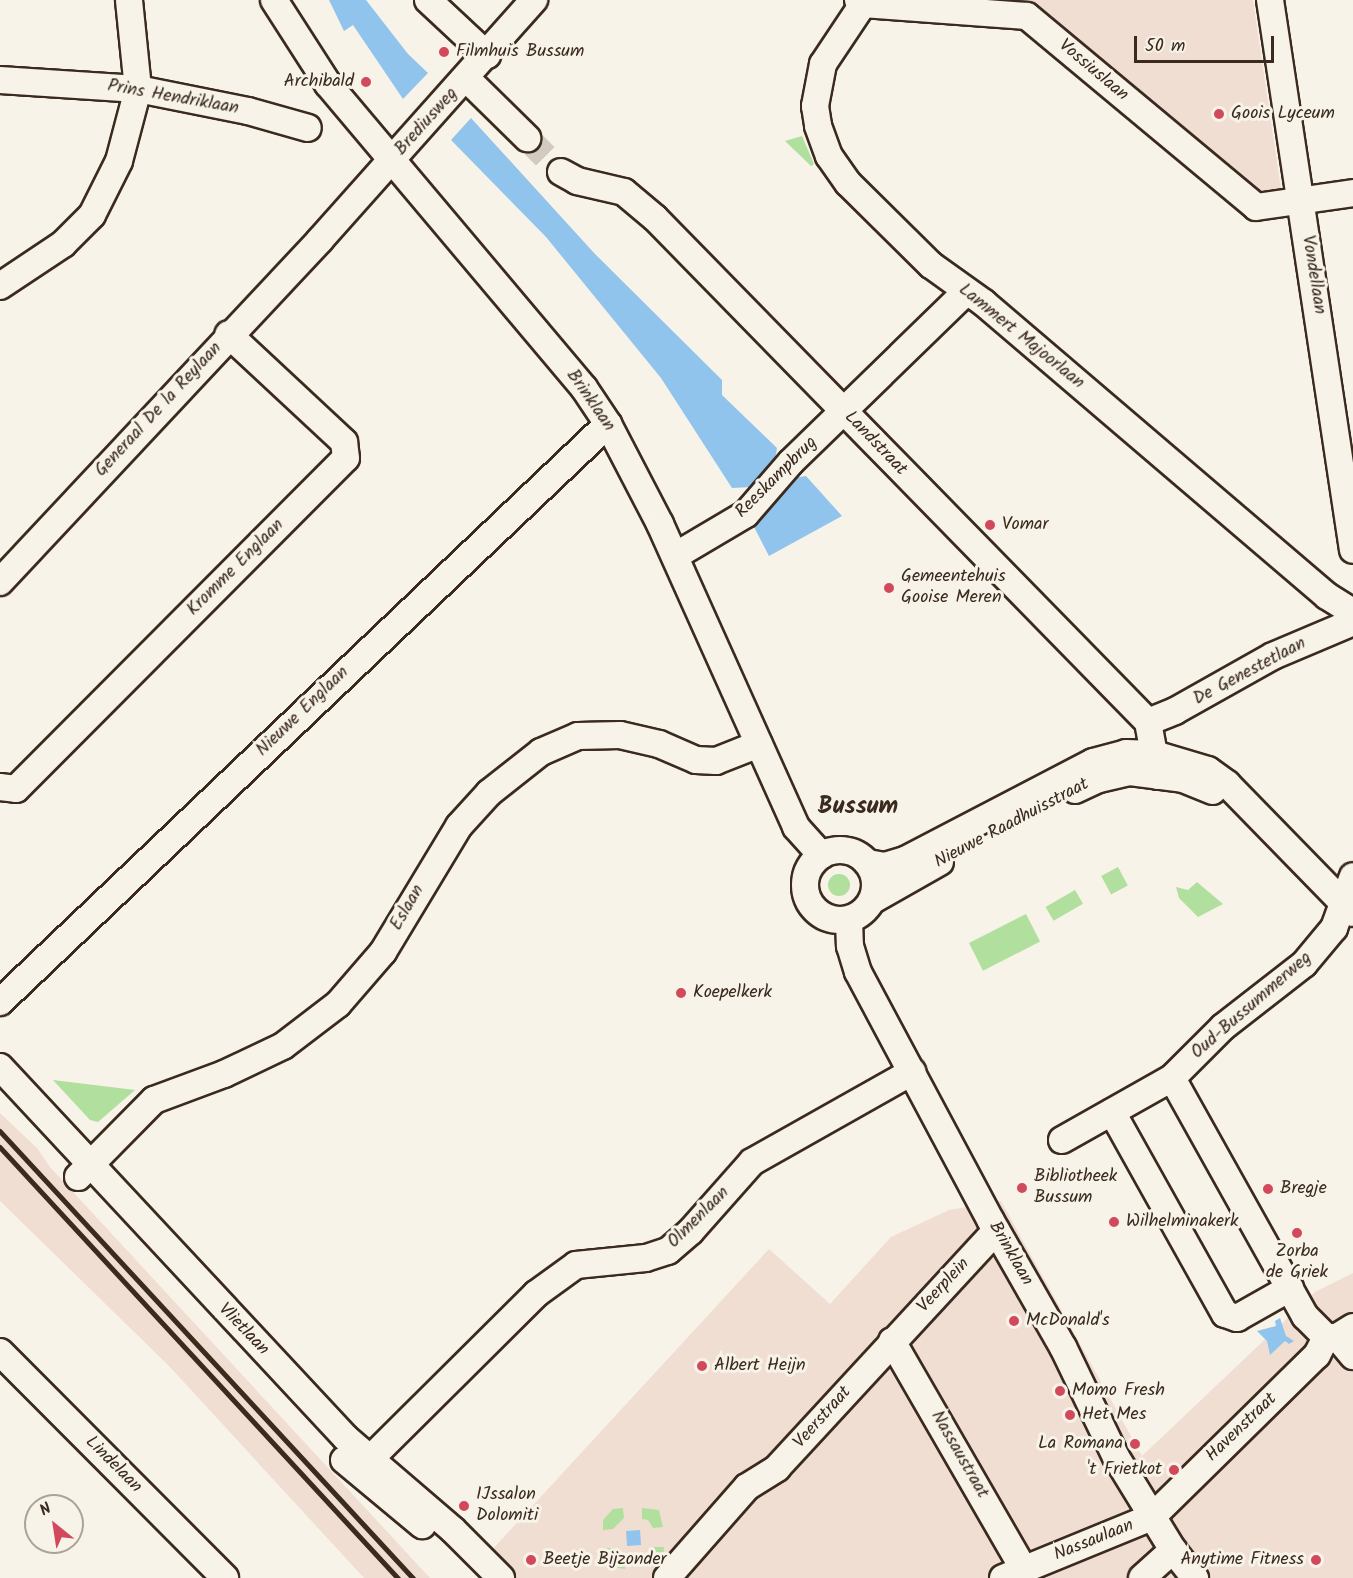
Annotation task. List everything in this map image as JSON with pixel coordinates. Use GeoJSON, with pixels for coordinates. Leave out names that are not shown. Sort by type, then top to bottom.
{"type":"FeatureCollection","features":[{"type":"Feature","properties":{"kind":"street"},"geometry":{"type":"LineString","coordinates":[[0,286],[63,244],[92,215],[119,161],[138,89],[129,0]]}},
{"type":"Feature","properties":{"kind":"street","name":"Brinklaan"},"geometry":{"type":"LineString","coordinates":[[274,0],[328,84],[391,162],[584,388],[608,424],[675,556],[796,827],[821,855]]}},
{"type":"Feature","properties":{"kind":"street"},"geometry":{"type":"LineString","coordinates":[[428,0],[487,55]]}},
{"type":"Feature","properties":{"kind":"street","name":"Brediusweg"},"geometry":{"type":"LineString","coordinates":[[320,240],[534,0]]}},
{"type":"Feature","properties":{"kind":"street","name":"Vondellaan"},"geometry":{"type":"LineString","coordinates":[[1270,0],[1353,550]]}},
{"type":"Feature","properties":{"kind":"street","name":"Vossiuslaan"},"geometry":{"type":"LineString","coordinates":[[860,2],[1026,16],[1250,203],[1264,207],[1353,194]]}},
{"type":"Feature","properties":{"kind":"street","name":"Lammert Majoorlaan"},"geometry":{"type":"LineString","coordinates":[[860,2],[823,64],[815,106],[818,126],[829,156],[848,183],[931,265],[1327,596],[1353,612]]}},
{"type":"Feature","properties":{"kind":"street"},"geometry":{"type":"LineString","coordinates":[[466,78],[527,138]]}},
{"type":"Feature","properties":{"kind":"street","name":"Prins Hendriklaan"},"geometry":{"type":"LineString","coordinates":[[0,80],[138,89],[248,111],[308,128]]}},
{"type":"Feature","properties":{"kind":"street","name":"Landstraat"},"geometry":{"type":"LineString","coordinates":[[561,171],[577,181],[624,192],[647,210],[1148,722]]}},
{"type":"Feature","properties":{"kind":"street","name":"Generaal De la Reylaan"},"geometry":{"type":"LineString","coordinates":[[0,582],[233,339],[320,240]]}},
{"type":"Feature","properties":{"kind":"street","name":"Reeskampbrug"},"geometry":{"type":"LineString","coordinates":[[675,556],[746,514],[791,462],[966,292]]}},
{"type":"Feature","properties":{"kind":"street","name":"Kromme Englaan"},"geometry":{"type":"LineString","coordinates":[[0,787],[16,789],[346,458],[344,442],[233,339]]}},
{"type":"Feature","properties":{"kind":"street","name":"Nieuwe Englaan"},"geometry":{"type":"LineString","coordinates":[[0,1002],[608,424]]}},
{"type":"Feature","properties":{"kind":"street","name":"De Genestetlaan"},"geometry":{"type":"LineString","coordinates":[[1148,722],[1175,711],[1273,656],[1353,622]]}},
{"type":"Feature","properties":{"kind":"street"},"geometry":{"type":"LineString","coordinates":[[1148,722],[1156,765],[1208,770],[1227,784],[1263,825],[1348,908]]}},
{"type":"Feature","properties":{"kind":"street","name":"Eslaan"},"geometry":{"type":"LineString","coordinates":[[84,1171],[154,1100],[224,1074],[283,1046],[338,1004],[383,951],[459,826],[489,793],[541,752],[578,736],[620,735],[659,744],[696,760],[716,761],[759,744]]}},
{"type":"Feature","properties":{"kind":"street","name":"Nieuwe Raadhuisstraat"},"geometry":{"type":"LineString","coordinates":[[868,863],[885,866],[905,860],[1093,762],[1126,753],[1156,765]]}},
{"type":"Feature","properties":{"kind":"street","name":"Nieuwe Raadhuisstraat"},"geometry":{"type":"LineString","coordinates":[[873,900],[888,888],[1099,779],[1156,765]]}},
{"type":"Feature","properties":{"kind":"street"},"geometry":{"type":"LineString","coordinates":[[841,849],[868,863],[876,887],[873,900],[859,915],[849,920],[828,919],[819,914],[806,896],[807,873],[821,855],[841,849]]}},
{"type":"Feature","properties":{"kind":"street","name":"Oud-Bussummerweg"},"geometry":{"type":"LineString","coordinates":[[1062,1140],[1175,1074],[1223,1027],[1304,964],[1348,908],[1353,876]]}},
{"type":"Feature","properties":{"kind":"street","name":"Brinklaan"},"geometry":{"type":"LineString","coordinates":[[849,920],[850,946],[858,972],[1152,1517],[1173,1550],[1195,1578]]}},
{"type":"Feature","properties":{"kind":"street","name":"Vlietlaan"},"geometry":{"type":"LineString","coordinates":[[0,1067],[84,1171]]}},
{"type":"Feature","properties":{"kind":"street","name":"Olmenlaan"},"geometry":{"type":"LineString","coordinates":[[364,1466],[536,1294],[576,1265],[646,1258],[668,1251],[691,1232],[752,1162],[912,1072]]}},
{"type":"Feature","properties":{"kind":"street"},"geometry":{"type":"LineString","coordinates":[[1175,1074],[1305,1316],[1342,1339]]}},
{"type":"Feature","properties":{"kind":"street","name":"Vlietlaan"},"geometry":{"type":"LineString","coordinates":[[0,1091],[84,1171],[364,1466],[387,1499],[464,1557],[484,1578]]}},
{"type":"Feature","properties":{"kind":"street"},"geometry":{"type":"LineString","coordinates":[[1112,1112],[1225,1314],[1237,1318],[1290,1288]]}},
{"type":"Feature","properties":{"kind":"street","name":"Veerplein"},"geometry":{"type":"LineString","coordinates":[[892,1341],[996,1231]]}},
{"type":"Feature","properties":{"kind":"street","name":"Havenstraat"},"geometry":{"type":"LineString","coordinates":[[1152,1517],[1317,1355],[1342,1339]]}},
{"type":"Feature","properties":{"kind":"street","name":"Veerstraat"},"geometry":{"type":"LineString","coordinates":[[666,1578],[747,1487],[777,1468],[892,1341]]}},
{"type":"Feature","properties":{"kind":"street","name":"Nassaustraat"},"geometry":{"type":"LineString","coordinates":[[892,1341],[1013,1574]]}},
{"type":"Feature","properties":{"kind":"street","name":"Lindelaan"},"geometry":{"type":"LineString","coordinates":[[0,1352],[225,1578]]}},
{"type":"Feature","properties":{"kind":"street","name":"Vlietlaan"},"geometry":{"type":"LineString","coordinates":[[364,1466],[453,1530],[501,1578]]}},
{"type":"Feature","properties":{"kind":"street","name":"Nassaulaan"},"geometry":{"type":"LineString","coordinates":[[1013,1574],[1152,1517]]}},
{"type":"Feature","properties":{"kind":"street"},"geometry":{"type":"LineString","coordinates":[[1142,1578],[1173,1550]]}},
{"type":"Feature","properties":{"kind":"shaded area","name":"Goois Lyceum"},"geometry":{"type":"Polygon","coordinates":[[[1026,0],[1253,0],[1281,189],[1263,195],[1026,0]]]}},
{"type":"Feature","properties":{"kind":"shaded area"},"geometry":{"type":"Polygon","coordinates":[[[0,1113],[37,1148],[50,1167],[430,1578],[364,1578],[169,1366],[0,1201],[0,1113]]]}},
{"type":"Feature","properties":{"kind":"shaded area"},"geometry":{"type":"Polygon","coordinates":[[[1001,1201],[1142,1456],[1315,1292],[1353,1273],[1353,1578],[514,1578],[489,1553],[769,1249],[830,1304],[891,1237],[949,1210],[1001,1201]]]}},
{"type":"Feature","properties":{"kind":"green space"},"geometry":{"type":"Polygon","coordinates":[[[802,136],[814,164],[811,166],[785,141],[802,136]]]}},
{"type":"Feature","properties":{"kind":"green space"},"geometry":{"type":"Polygon","coordinates":[[[1118,867],[1128,886],[1111,894],[1101,876],[1118,867]]]}},
{"type":"Feature","properties":{"kind":"green space"},"geometry":{"type":"Polygon","coordinates":[[[839,874],[847,877],[850,885],[847,893],[839,896],[831,893],[828,885],[831,877],[839,874]]]}},
{"type":"Feature","properties":{"kind":"green space"},"geometry":{"type":"Polygon","coordinates":[[[1197,882],[1223,904],[1198,917],[1179,898],[1176,887],[1188,890],[1197,882]]]}},
{"type":"Feature","properties":{"kind":"green space"},"geometry":{"type":"Polygon","coordinates":[[[1075,890],[1083,904],[1054,921],[1046,907],[1075,890]]]}},
{"type":"Feature","properties":{"kind":"green space"},"geometry":{"type":"Polygon","coordinates":[[[1026,914],[1040,942],[983,971],[969,943],[1026,914]]]}},
{"type":"Feature","properties":{"kind":"green space"},"geometry":{"type":"Polygon","coordinates":[[[53,1080],[135,1090],[98,1122],[90,1120],[53,1080]]]}},
{"type":"Feature","properties":{"kind":"green space"},"geometry":{"type":"Polygon","coordinates":[[[623,1508],[624,1518],[613,1529],[603,1530],[603,1520],[613,1509],[623,1508]]]}},
{"type":"Feature","properties":{"kind":"green space"},"geometry":{"type":"Polygon","coordinates":[[[642,1508],[659,1510],[663,1527],[653,1528],[648,1520],[642,1519],[642,1508]]]}},
{"type":"Feature","properties":{"kind":"green space"},"geometry":{"type":"Polygon","coordinates":[[[654,1547],[664,1547],[663,1561],[658,1566],[644,1567],[643,1557],[652,1553],[654,1547]]]}},
{"type":"Feature","properties":{"kind":"green space"},"geometry":{"type":"Polygon","coordinates":[[[604,1548],[614,1548],[616,1554],[625,1558],[625,1569],[608,1566],[604,1548]]]}},
{"type":"Feature","properties":{"kind":"water"},"geometry":{"type":"Polygon","coordinates":[[[329,0],[366,0],[408,54],[428,73],[403,99],[353,25],[344,31],[329,0]]]}},
{"type":"Feature","properties":{"kind":"water"},"geometry":{"type":"Polygon","coordinates":[[[471,118],[595,254],[722,380],[722,395],[777,448],[774,466],[752,487],[732,488],[661,378],[546,237],[451,140],[471,118]]]}},
{"type":"Feature","properties":{"kind":"water"},"geometry":{"type":"Polygon","coordinates":[[[806,476],[842,516],[769,556],[754,527],[767,500],[788,479],[806,476]]]}},
{"type":"Feature","properties":{"kind":"water"},"geometry":{"type":"Polygon","coordinates":[[[1280,1318],[1286,1336],[1294,1341],[1289,1344],[1285,1341],[1270,1355],[1267,1341],[1257,1331],[1276,1326],[1275,1321],[1280,1318]]]}},
{"type":"Feature","properties":{"kind":"water"},"geometry":{"type":"Polygon","coordinates":[[[640,1530],[641,1545],[627,1546],[626,1531],[640,1530]]]}},
{"type":"Feature","properties":{"kind":"tunnel"},"geometry":{"type":"LineString","coordinates":[[527,138],[561,172]]}},
{"type":"Feature","properties":{"kind":"railway"},"geometry":{"type":"LineString","coordinates":[[0,1131],[413,1578]]}},
{"type":"Feature","properties":{"kind":"railway"},"geometry":{"type":"LineString","coordinates":[[0,1147],[398,1578]]}},
{"type":"Feature","properties":{"kind":"place","name":"Filmhuis Bussum"},"geometry":{"type":"Point","coordinates":[444,52]}},
{"type":"Feature","properties":{"kind":"place","name":"Archibald"},"geometry":{"type":"Point","coordinates":[366,82]}},
{"type":"Feature","properties":{"kind":"place","name":"Goois Lyceum"},"geometry":{"type":"Point","coordinates":[1219,114]}},
{"type":"Feature","properties":{"kind":"place","name":"Vomar"},"geometry":{"type":"Point","coordinates":[990,525]}},
{"type":"Feature","properties":{"kind":"place","name":"Gemeentehuis Gooise Meren"},"geometry":{"type":"Point","coordinates":[889,588]}},
{"type":"Feature","properties":{"kind":"place","name":"Koepelkerk"},"geometry":{"type":"Point","coordinates":[681,993]}},
{"type":"Feature","properties":{"kind":"place","name":"Bibliotheek Bussum"},"geometry":{"type":"Point","coordinates":[1022,1188]}},
{"type":"Feature","properties":{"kind":"place","name":"Bregje"},"geometry":{"type":"Point","coordinates":[1268,1189]}},
{"type":"Feature","properties":{"kind":"place","name":"Wilhelminakerk"},"geometry":{"type":"Point","coordinates":[1114,1222]}},
{"type":"Feature","properties":{"kind":"place","name":"Zorba de Griek"},"geometry":{"type":"Point","coordinates":[1297,1233]}},
{"type":"Feature","properties":{"kind":"place","name":"McDonald's"},"geometry":{"type":"Point","coordinates":[1014,1321]}},
{"type":"Feature","properties":{"kind":"place","name":"Albert Heijn"},"geometry":{"type":"Point","coordinates":[702,1366]}},
{"type":"Feature","properties":{"kind":"place","name":"Momo Fresh"},"geometry":{"type":"Point","coordinates":[1060,1391]}},
{"type":"Feature","properties":{"kind":"place","name":"Het Mes"},"geometry":{"type":"Point","coordinates":[1070,1415]}},
{"type":"Feature","properties":{"kind":"place","name":"La Romana"},"geometry":{"type":"Point","coordinates":[1135,1444]}},
{"type":"Feature","properties":{"kind":"place","name":"'t Frietkot"},"geometry":{"type":"Point","coordinates":[1174,1470]}},
{"type":"Feature","properties":{"kind":"place","name":"IJssalon Dolomiti"},"geometry":{"type":"Point","coordinates":[464,1506]}},
{"type":"Feature","properties":{"kind":"place","name":"Beetje Bijzonder"},"geometry":{"type":"Point","coordinates":[531,1560]}},
{"type":"Feature","properties":{"kind":"place","name":"Anytime Fitness"},"geometry":{"type":"Point","coordinates":[1316,1560]}},
{"type":"Feature","properties":{"kind":"district","name":"Bussum"},"geometry":{"type":"Point","coordinates":[858,807]}}]}
